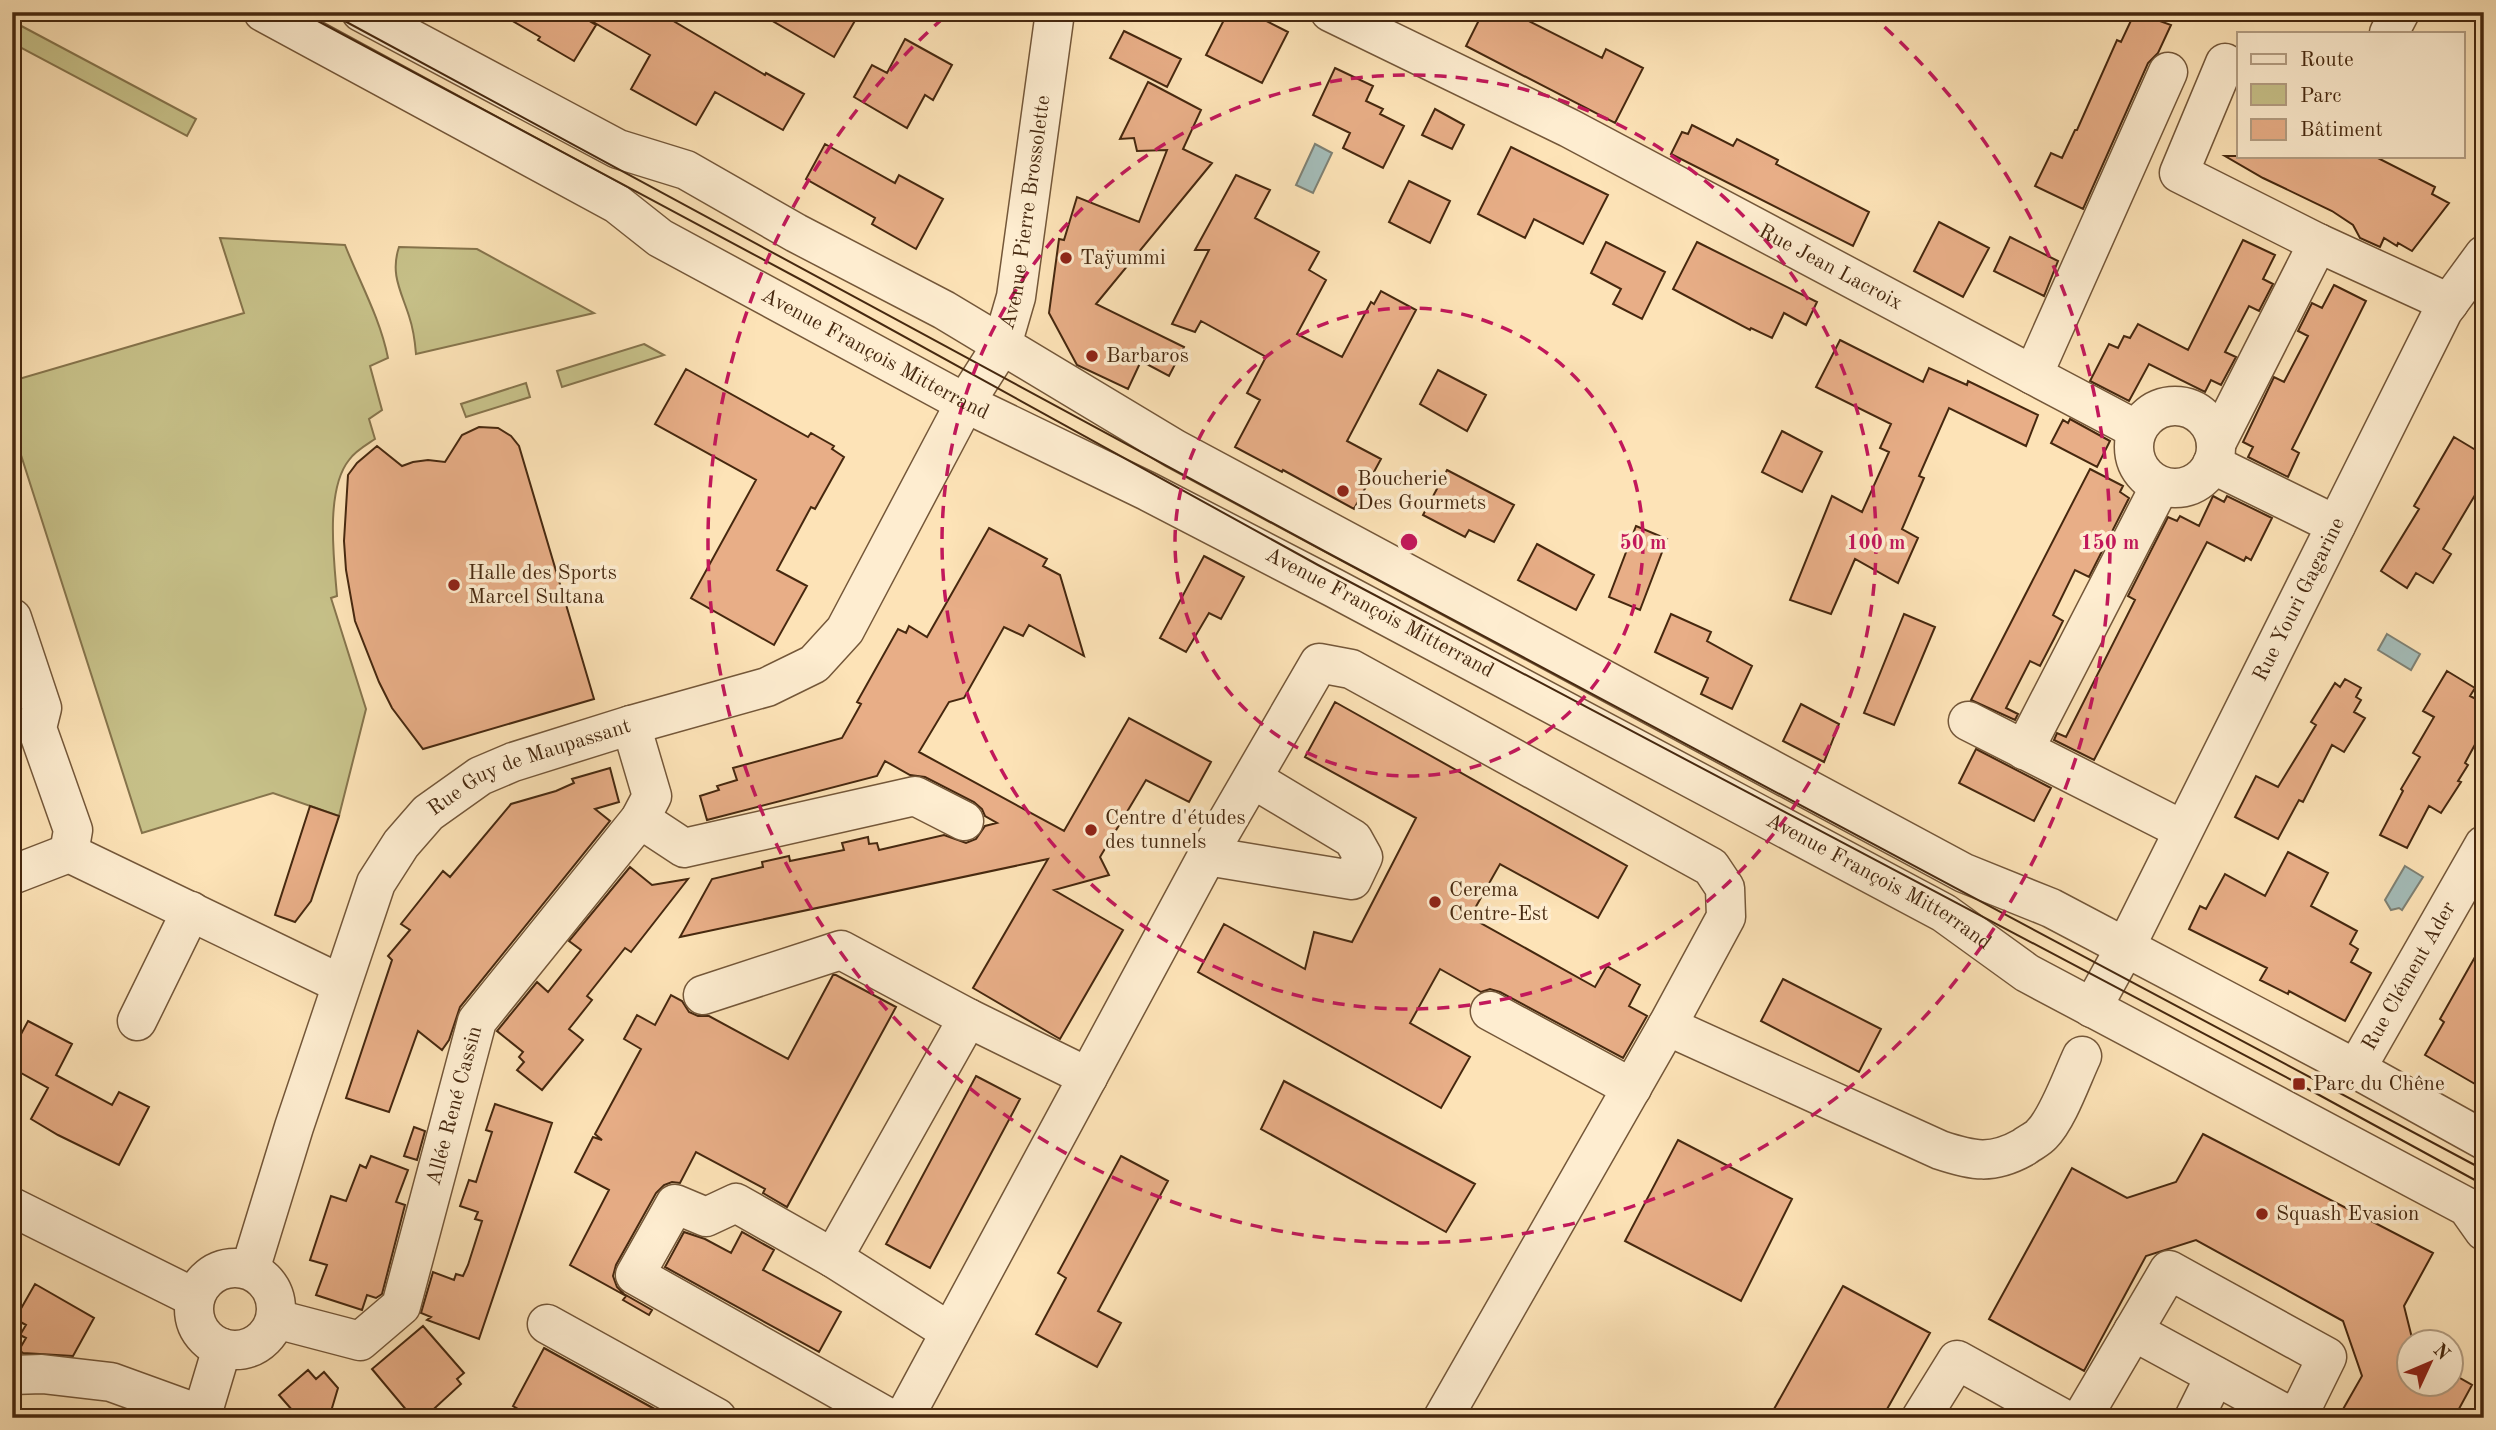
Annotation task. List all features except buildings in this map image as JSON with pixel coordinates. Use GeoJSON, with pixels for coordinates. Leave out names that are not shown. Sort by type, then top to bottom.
{"type":"FeatureCollection","features":[{"type":"Feature","properties":{"kind":"street","name":"Avenue François Mitterrand"},"geometry":{"type":"LineString","coordinates":[[263,12],[617,204],[660,237],[965,403],[1147,491],[1357,600],[1944,913],[2027,973],[2467,1207],[2484,1231]]}},
{"type":"Feature","properties":{"kind":"street"},"geometry":{"type":"LineString","coordinates":[[361,12],[618,149],[686,170],[796,233],[944,310],[1175,449],[1964,873],[2051,908],[2356,1069],[2484,1140]]}},
{"type":"Feature","properties":{"kind":"street","name":"Avenue Pierre Brossolette"},"geometry":{"type":"LineString","coordinates":[[965,403],[1002,345],[1016,297],[1055,12]]}},
{"type":"Feature","properties":{"kind":"street","name":"Rue Jean Lacroix"},"geometry":{"type":"LineString","coordinates":[[1330,12],[1569,128],[2137,430]]}},
{"type":"Feature","properties":{"kind":"street"},"geometry":{"type":"LineString","coordinates":[[2390,32],[2400,12]]}},
{"type":"Feature","properties":{"kind":"street"},"geometry":{"type":"LineString","coordinates":[[2225,63],[2179,173],[2318,243],[2449,303]]}},
{"type":"Feature","properties":{"kind":"street"},"geometry":{"type":"LineString","coordinates":[[2033,374],[2168,72]]}},
{"type":"Feature","properties":{"kind":"street"},"geometry":{"type":"LineString","coordinates":[[2214,454],[2212,431],[2205,420],[2195,411],[2182,406],[2168,406],[2145,419],[2137,430],[2134,442],[2140,469],[2149,479],[2172,488],[2196,482],[2214,454],[2318,243]]}},
{"type":"Feature","properties":{"kind":"street","name":"Rue Youri Gagarine"},"geometry":{"type":"LineString","coordinates":[[2092,1008],[2125,948],[2449,303],[2484,255]]}},
{"type":"Feature","properties":{"kind":"street","name":"Rue Guy de Maupassant"},"geometry":{"type":"LineString","coordinates":[[250,1270],[294,1127],[376,883],[401,844],[428,813],[480,776],[513,762],[631,725],[767,687],[814,664],[845,630],[965,403]]}},
{"type":"Feature","properties":{"kind":"street"},"geometry":{"type":"LineString","coordinates":[[2214,454],[2336,525]]}},
{"type":"Feature","properties":{"kind":"street"},"geometry":{"type":"LineString","coordinates":[[2024,750],[2160,485]]}},
{"type":"Feature","properties":{"kind":"street"},"geometry":{"type":"LineString","coordinates":[[12,618],[42,708],[37,728],[73,830],[69,853]]}},
{"type":"Feature","properties":{"kind":"street"},"geometry":{"type":"LineString","coordinates":[[904,1418],[1207,856],[1319,663],[1351,669],[1711,867],[1726,888],[1726,917],[1632,1088],[1443,1418]]}},
{"type":"Feature","properties":{"kind":"street"},"geometry":{"type":"LineString","coordinates":[[1968,721],[2183,830]]}},
{"type":"Feature","properties":{"kind":"street","name":"Allée René Cassin"},"geometry":{"type":"LineString","coordinates":[[276,1319],[360,1341],[401,1306],[477,1021],[640,819],[652,796],[631,725]]}},
{"type":"Feature","properties":{"kind":"street"},"geometry":{"type":"LineString","coordinates":[[1207,856],[1352,880],[1363,857],[1353,839],[1253,779]]}},
{"type":"Feature","properties":{"kind":"street"},"geometry":{"type":"LineString","coordinates":[[640,819],[684,848],[915,796],[964,821]]}},
{"type":"Feature","properties":{"kind":"street","name":"Rue Clément Ader"},"geometry":{"type":"LineString","coordinates":[[2356,1069],[2484,845]]}},
{"type":"Feature","properties":{"kind":"street"},"geometry":{"type":"LineString","coordinates":[[12,875],[69,853],[341,984]]}},
{"type":"Feature","properties":{"kind":"street"},"geometry":{"type":"LineString","coordinates":[[137,1021],[191,911]]}},
{"type":"Feature","properties":{"kind":"street"},"geometry":{"type":"LineString","coordinates":[[703,995],[841,950],[968,1018],[1088,1077]]}},
{"type":"Feature","properties":{"kind":"street"},"geometry":{"type":"LineString","coordinates":[[1490,1012],[1632,1088]]}},
{"type":"Feature","properties":{"kind":"street"},"geometry":{"type":"LineString","coordinates":[[833,1258],[968,1018]]}},
{"type":"Feature","properties":{"kind":"street"},"geometry":{"type":"LineString","coordinates":[[1667,1026],[1940,1150],[1964,1158],[1987,1160],[2005,1157],[2042,1135],[2082,1056]]}},
{"type":"Feature","properties":{"kind":"street"},"geometry":{"type":"LineString","coordinates":[[889,1418],[635,1275],[675,1204],[706,1217],[736,1203],[833,1258],[950,1332]]}},
{"type":"Feature","properties":{"kind":"street"},"geometry":{"type":"LineString","coordinates":[[12,1208],[195,1298]]}},
{"type":"Feature","properties":{"kind":"street"},"geometry":{"type":"LineString","coordinates":[[239,1267],[259,1275],[272,1290],[277,1309],[276,1319],[272,1329],[255,1345],[245,1349],[222,1348],[199,1328],[194,1308],[195,1298],[199,1287],[216,1271],[239,1267]]}},
{"type":"Feature","properties":{"kind":"street"},"geometry":{"type":"LineString","coordinates":[[2082,1418],[2133,1331],[2169,1270],[2327,1357],[2295,1418],[2133,1331]]}},
{"type":"Feature","properties":{"kind":"street"},"geometry":{"type":"LineString","coordinates":[[547,1324],[717,1418]]}},
{"type":"Feature","properties":{"kind":"street"},"geometry":{"type":"LineString","coordinates":[[12,1375],[42,1374],[111,1382],[201,1416],[222,1348]]}},
{"type":"Feature","properties":{"kind":"street"},"geometry":{"type":"LineString","coordinates":[[1921,1418],[1957,1360],[2062,1418]]}},
{"type":"Feature","properties":{"kind":"street"},"geometry":{"type":"LineString","coordinates":[[2194,1418],[2215,1376]]}},
{"type":"Feature","properties":{"kind":"green space"},"geometry":{"type":"Polygon","coordinates":[[[12,21],[196,119],[187,136],[12,43],[12,21]]]}},
{"type":"Feature","properties":{"kind":"green space"},"geometry":{"type":"Polygon","coordinates":[[[220,238],[345,245],[380,329],[388,358],[370,366],[382,410],[369,419],[375,439],[354,454],[341,473],[333,526],[337,596],[331,598],[366,709],[339,816],[273,793],[142,833],[12,427],[12,381],[244,313],[220,238]]]}},
{"type":"Feature","properties":{"kind":"green space"},"geometry":{"type":"Polygon","coordinates":[[[399,247],[477,249],[594,313],[416,354],[412,325],[396,274],[399,247]]]}},
{"type":"Feature","properties":{"kind":"green space"},"geometry":{"type":"Polygon","coordinates":[[[644,344],[664,355],[562,387],[557,371],[644,344]]]}},
{"type":"Feature","properties":{"kind":"green space"},"geometry":{"type":"Polygon","coordinates":[[[526,383],[530,397],[466,417],[461,404],[526,383]]]}},
{"type":"Feature","properties":{"kind":"water"},"geometry":{"type":"Polygon","coordinates":[[[1315,144],[1332,153],[1313,193],[1296,185],[1315,144]]]}},
{"type":"Feature","properties":{"kind":"water"},"geometry":{"type":"Polygon","coordinates":[[[2387,634],[2420,654],[2411,670],[2378,650],[2387,634]]]}},
{"type":"Feature","properties":{"kind":"water"},"geometry":{"type":"Polygon","coordinates":[[[2405,866],[2423,877],[2402,910],[2391,910],[2385,900],[2405,866]]]}},
{"type":"Feature","properties":{"kind":"tram line"},"geometry":{"type":"LineString","coordinates":[[301,12],[807,283],[1318,565],[2299,1084],[2484,1185]]}},
{"type":"Feature","properties":{"kind":"tram line"},"geometry":{"type":"LineString","coordinates":[[328,12],[1326,552],[2484,1170]]}},
{"type":"Feature","properties":{"kind":"place","name":"Taÿummi"},"geometry":{"type":"Point","coordinates":[1066,258]}},
{"type":"Feature","properties":{"kind":"place","name":"Barbaros"},"geometry":{"type":"Point","coordinates":[1092,356]}},
{"type":"Feature","properties":{"kind":"place","name":"Boucherie Des Gourmets"},"geometry":{"type":"Point","coordinates":[1343,491]}},
{"type":"Feature","properties":{"kind":"place","name":"Halle des Sports Marcel Sultana"},"geometry":{"type":"Point","coordinates":[454,585]}},
{"type":"Feature","properties":{"kind":"place","name":"Centre d'études des tunnels"},"geometry":{"type":"Point","coordinates":[1091,830]}},
{"type":"Feature","properties":{"kind":"place","name":"Cerema Centre-Est"},"geometry":{"type":"Point","coordinates":[1435,902]}},
{"type":"Feature","properties":{"kind":"place","name":"Parc du Chêne"},"geometry":{"type":"Point","coordinates":[2299,1084]}},
{"type":"Feature","properties":{"kind":"place","name":"Squash Evasion"},"geometry":{"type":"Point","coordinates":[2262,1214]}}]}
